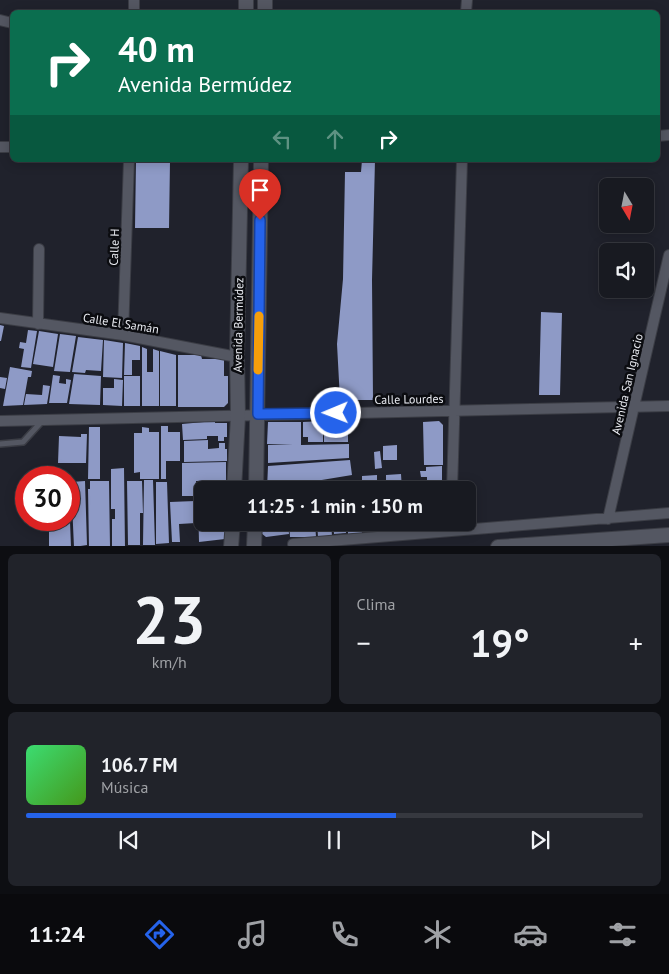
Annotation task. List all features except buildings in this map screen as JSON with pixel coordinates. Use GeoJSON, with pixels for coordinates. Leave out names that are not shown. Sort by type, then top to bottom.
{"type":"FeatureCollection","features":[{"type":"Feature","properties":{"kind":"street","name":"Calle H"},"geometry":{"type":"LineString","coordinates":[[123,335],[129,162]]}},
{"type":"Feature","properties":{"kind":"street","name":"Avenida Bermúdez"},"geometry":{"type":"LineString","coordinates":[[234,481],[238,416],[237,357],[241,162]]}},
{"type":"Feature","properties":{"kind":"street","name":"Avenida Bermúdez"},"geometry":{"type":"LineString","coordinates":[[256,481],[261,162]]}},
{"type":"Feature","properties":{"kind":"street"},"geometry":{"type":"LineString","coordinates":[[452,481],[462,162]]}},
{"type":"Feature","properties":{"kind":"street"},"geometry":{"type":"LineString","coordinates":[[38,324],[39,249]]}},
{"type":"Feature","properties":{"kind":"street","name":"Avenida San Ignacio"},"geometry":{"type":"LineString","coordinates":[[608,519],[669,255]]}},
{"type":"Feature","properties":{"kind":"street","name":"Calle El Samán"},"geometry":{"type":"LineString","coordinates":[[0,318],[123,335],[237,357]]}},
{"type":"Feature","properties":{"kind":"street","name":"Calle Lourdes"},"geometry":{"type":"LineString","coordinates":[[0,421],[669,406]]}},
{"type":"Feature","properties":{"kind":"street"},"geometry":{"type":"LineString","coordinates":[[476,525],[608,519],[669,514]]}},
{"type":"Feature","properties":{"kind":"street"},"geometry":{"type":"LineString","coordinates":[[231,546],[232,531]]}},
{"type":"Feature","properties":{"kind":"street"},"geometry":{"type":"LineString","coordinates":[[254,546],[255,531]]}},
{"type":"Feature","properties":{"kind":"street"},"geometry":{"type":"LineString","coordinates":[[293,544],[408,531]]}},
{"type":"Feature","properties":{"kind":"street"},"geometry":{"type":"LineString","coordinates":[[498,546],[669,535]]}},
{"type":"Feature","properties":{"kind":"lane"},"geometry":{"type":"LineString","coordinates":[[0,444],[23,442],[29,438],[44,420]]}},
{"type":"Feature","properties":{"kind":"slow traffic"},"geometry":{"type":"LineString","coordinates":[[258,370],[259,316]]}},
{"type":"Feature","properties":{"kind":"route"},"geometry":{"type":"LineString","coordinates":[[260,220],[258,414],[336,413]]}}]}
